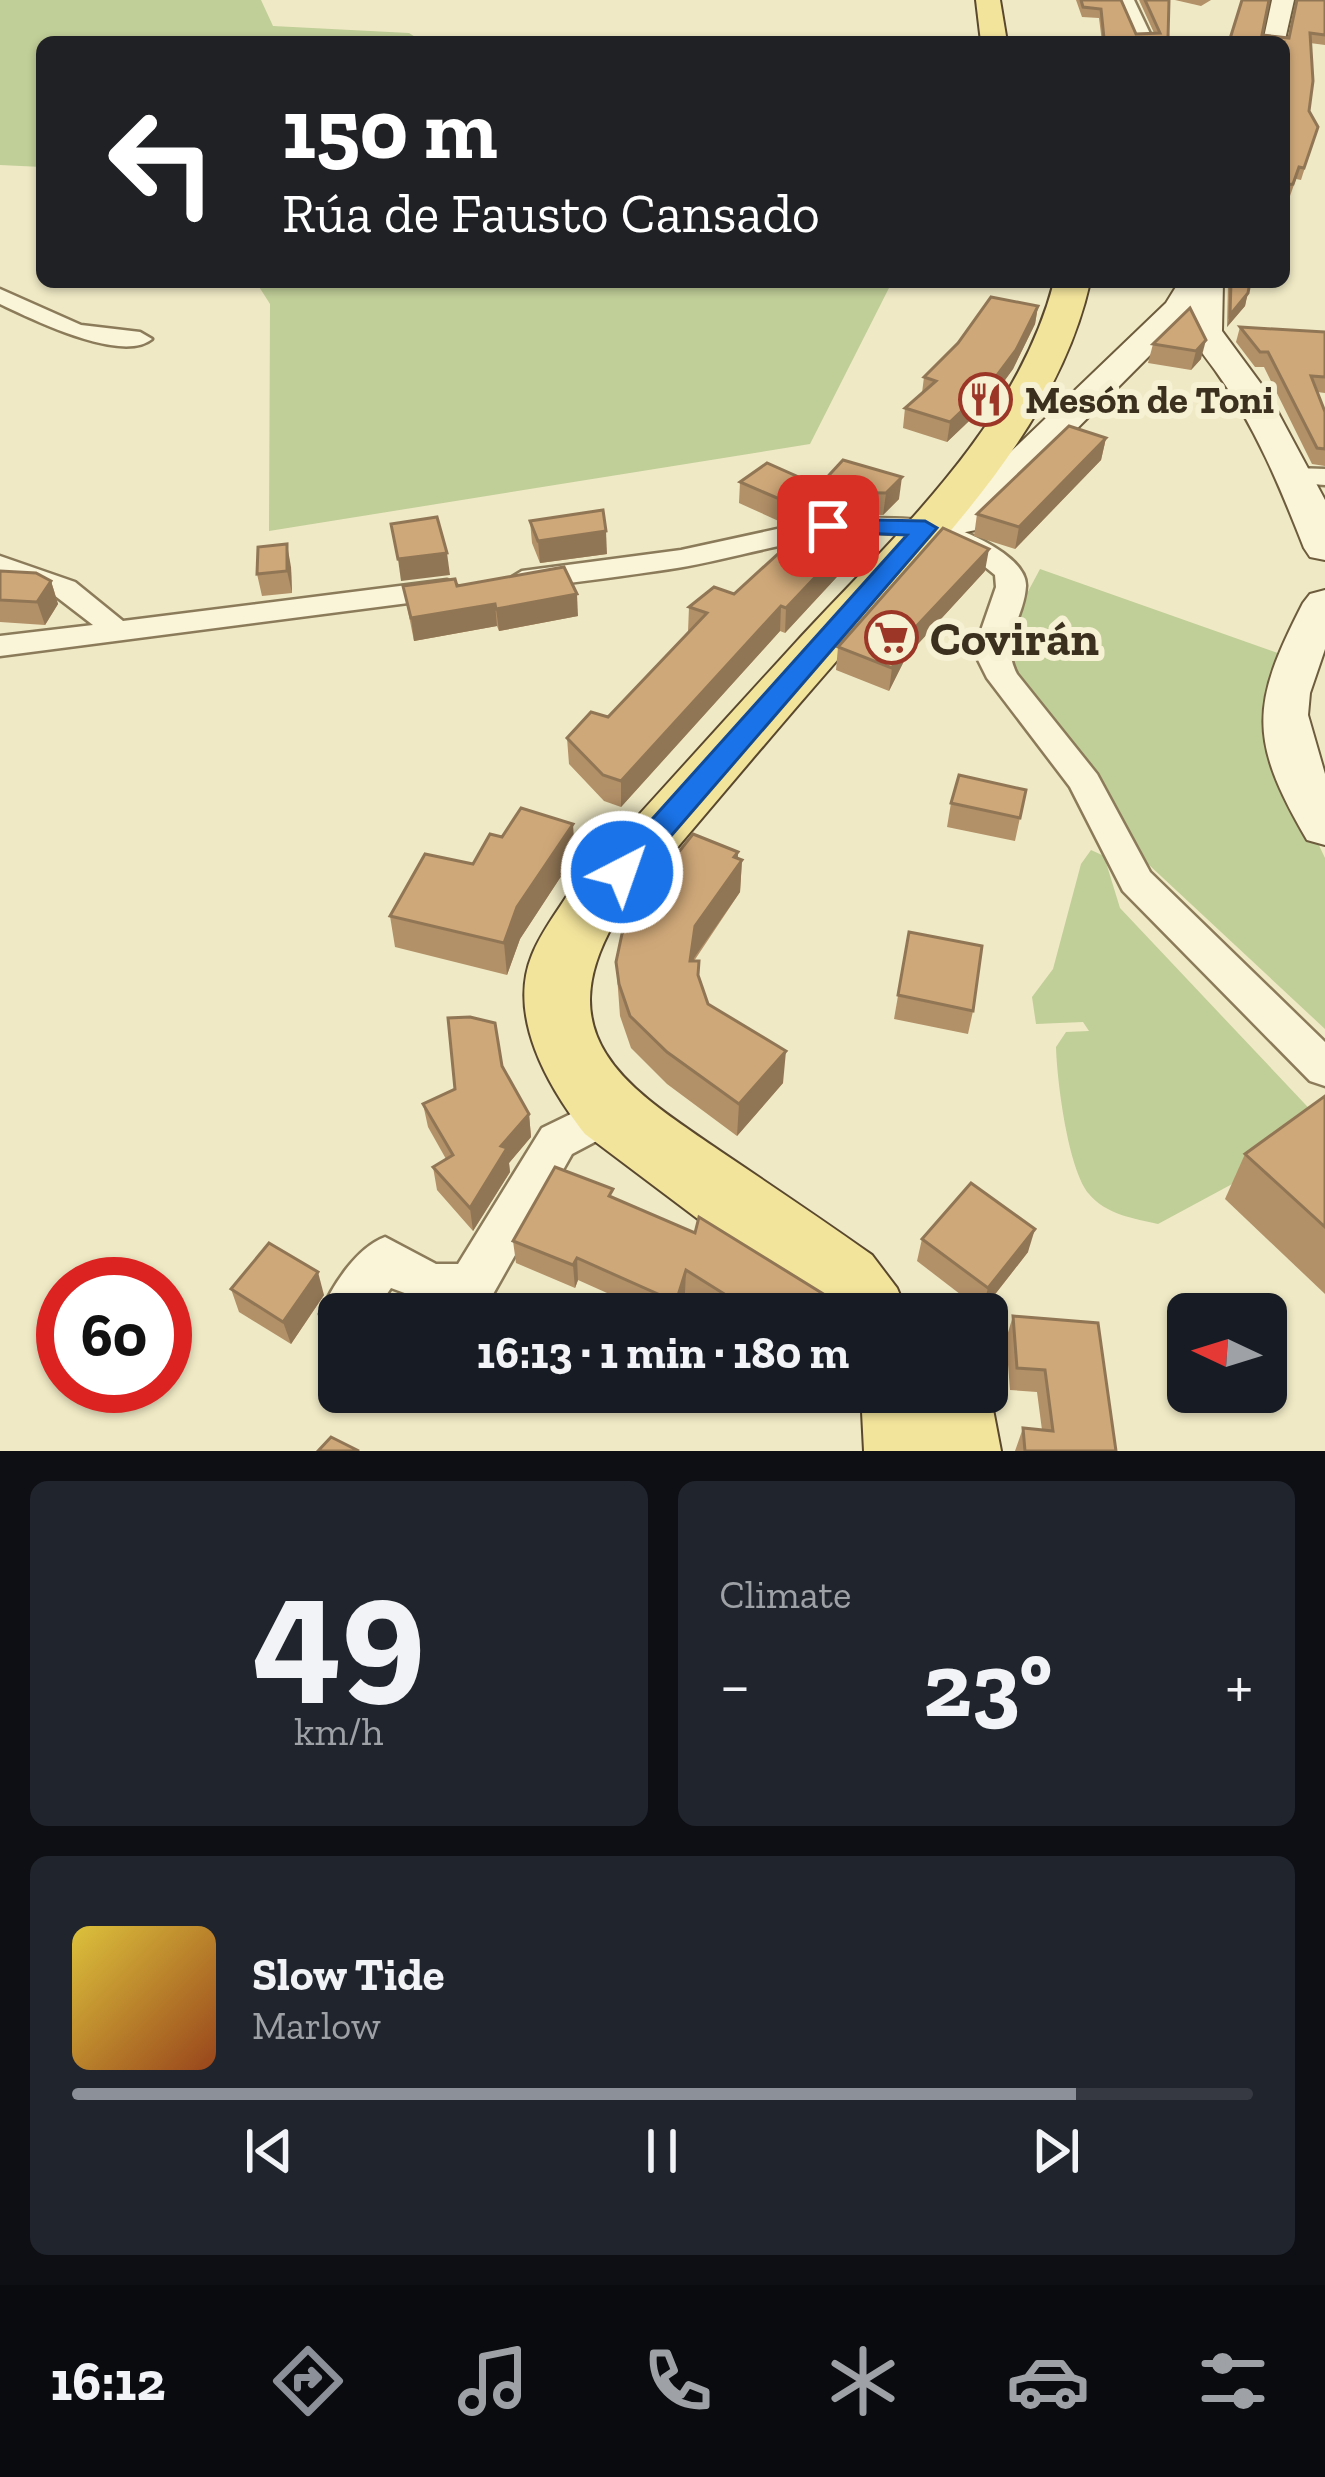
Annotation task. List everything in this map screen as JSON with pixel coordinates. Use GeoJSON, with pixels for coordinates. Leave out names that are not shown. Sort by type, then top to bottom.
{"type":"FeatureCollection","features":[{"type":"Feature","properties":{"kind":"main road"},"geometry":{"type":"LineString","coordinates":[[988,0],[993,36]]}},
{"type":"Feature","properties":{"kind":"main road"},"geometry":{"type":"LineString","coordinates":[[861,1293],[610,1113],[586,1086],[556,1009],[562,959],[592,907],[925,528],[1040,374],[1065,320],[1071,288]]}},
{"type":"Feature","properties":{"kind":"street"},"geometry":{"type":"LineString","coordinates":[[1127,0],[1128,14],[1144,36]]}},
{"type":"Feature","properties":{"kind":"street"},"geometry":{"type":"LineString","coordinates":[[1275,36],[1283,0]]}},
{"type":"Feature","properties":{"kind":"street"},"geometry":{"type":"LineString","coordinates":[[0,646],[681,559],[828,526],[925,528],[962,521],[1178,309],[1192,288]]}},
{"type":"Feature","properties":{"kind":"street"},"geometry":{"type":"LineString","coordinates":[[1207,288],[1205,332],[1310,477],[1325,548]]}},
{"type":"Feature","properties":{"kind":"street"},"geometry":{"type":"LineString","coordinates":[[0,296],[76,331],[140,339]]}},
{"type":"Feature","properties":{"kind":"street"},"geometry":{"type":"LineString","coordinates":[[925,528],[1003,563],[1011,587],[994,636],[993,658],[1003,678],[1085,782],[1136,881],[1325,1070]]}},
{"type":"Feature","properties":{"kind":"street"},"geometry":{"type":"LineString","coordinates":[[0,566],[44,575],[87,601],[117,632]]}},
{"type":"Feature","properties":{"kind":"street"},"geometry":{"type":"LineString","coordinates":[[1325,603],[1291,670],[1281,720],[1286,742],[1325,826]]}},
{"type":"Feature","properties":{"kind":"street"},"geometry":{"type":"LineString","coordinates":[[359,1293],[385,1259],[436,1288],[464,1288],[475,1280],[556,1141],[610,1113]]}},
{"type":"Feature","properties":{"kind":"green space"},"geometry":{"type":"Polygon","coordinates":[[[0,0],[261,0],[273,26],[414,36],[36,36],[36,167],[0,165],[0,0]]]}},
{"type":"Feature","properties":{"kind":"green space"},"geometry":{"type":"Polygon","coordinates":[[[260,288],[889,288],[810,444],[269,531],[270,304],[260,288]]]}},
{"type":"Feature","properties":{"kind":"green space"},"geometry":{"type":"Polygon","coordinates":[[[1040,569],[1286,656],[1273,750],[1325,858],[1325,1029],[1148,864],[1020,686],[1011,653],[1013,625],[1040,569]]]}},
{"type":"Feature","properties":{"kind":"green space"},"geometry":{"type":"Polygon","coordinates":[[[1091,850],[1104,856],[1120,908],[1320,1120],[1234,1183],[1158,1224],[1121,1215],[1089,1194],[1075,1165],[1065,1124],[1056,1047],[1066,1032],[1089,1031],[1083,1022],[1036,1024],[1032,997],[1053,969],[1081,864],[1091,850]]]}},
{"type":"Feature","properties":{"kind":"building"},"geometry":{"type":"Polygon","coordinates":[[[1081,0],[1121,0],[1136,34],[1160,33],[1145,0],[1169,0],[1168,36],[1104,36],[1101,9],[1083,7],[1081,0]]]}},
{"type":"Feature","properties":{"kind":"building"},"geometry":{"type":"Polygon","coordinates":[[[1242,0],[1269,0],[1262,35],[1271,36],[1231,36],[1242,0]]]}},
{"type":"Feature","properties":{"kind":"building"},"geometry":{"type":"Polygon","coordinates":[[[1297,0],[1325,0],[1325,35],[1310,33],[1313,81],[1309,111],[1318,127],[1304,168],[1299,167],[1293,184],[1289,36],[1297,0]]]}},
{"type":"Feature","properties":{"kind":"building"},"geometry":{"type":"Polygon","coordinates":[[[1231,288],[1249,288],[1248,293],[1230,315],[1231,288]]]}},
{"type":"Feature","properties":{"kind":"building"},"geometry":{"type":"Polygon","coordinates":[[[991,297],[1038,306],[1016,350],[992,382],[950,422],[905,408],[936,381],[924,377],[958,343],[991,297]]]}},
{"type":"Feature","properties":{"kind":"building"},"geometry":{"type":"Polygon","coordinates":[[[1190,308],[1206,340],[1196,351],[1153,344],[1190,308]]]}},
{"type":"Feature","properties":{"kind":"building"},"geometry":{"type":"Polygon","coordinates":[[[1240,327],[1325,332],[1325,377],[1311,376],[1325,412],[1325,449],[1317,448],[1268,352],[1260,352],[1240,327]]]}},
{"type":"Feature","properties":{"kind":"building"},"geometry":{"type":"Polygon","coordinates":[[[1069,426],[1106,438],[1019,527],[977,514],[1069,426]]]}},
{"type":"Feature","properties":{"kind":"building"},"geometry":{"type":"Polygon","coordinates":[[[843,460],[902,477],[886,493],[829,492],[784,501],[740,482],[767,463],[819,486],[843,460]]]}},
{"type":"Feature","properties":{"kind":"building"},"geometry":{"type":"Polygon","coordinates":[[[603,510],[606,531],[538,541],[530,521],[603,510]]]}},
{"type":"Feature","properties":{"kind":"building"},"geometry":{"type":"Polygon","coordinates":[[[831,514],[874,515],[786,608],[781,606],[621,781],[603,775],[567,738],[591,712],[608,717],[707,613],[689,607],[714,587],[734,594],[792,541],[781,537],[798,521],[831,514]]]}},
{"type":"Feature","properties":{"kind":"building"},"geometry":{"type":"Polygon","coordinates":[[[437,517],[447,553],[398,559],[391,524],[437,517]]]}},
{"type":"Feature","properties":{"kind":"building"},"geometry":{"type":"Polygon","coordinates":[[[943,528],[989,549],[909,634],[892,668],[838,647],[943,528]]]}},
{"type":"Feature","properties":{"kind":"building"},"geometry":{"type":"Polygon","coordinates":[[[287,544],[287,571],[257,574],[258,547],[287,544]]]}},
{"type":"Feature","properties":{"kind":"building"},"geometry":{"type":"Polygon","coordinates":[[[564,567],[577,594],[496,609],[495,604],[411,618],[403,586],[455,579],[457,586],[564,567]]]}},
{"type":"Feature","properties":{"kind":"building"},"geometry":{"type":"Polygon","coordinates":[[[0,571],[36,573],[51,581],[37,602],[0,600],[0,571]]]}},
{"type":"Feature","properties":{"kind":"building"},"geometry":{"type":"Polygon","coordinates":[[[959,775],[1026,790],[1020,818],[951,803],[959,775]]]}},
{"type":"Feature","properties":{"kind":"building"},"geometry":{"type":"Polygon","coordinates":[[[521,808],[573,824],[517,907],[504,943],[390,916],[425,854],[473,864],[490,834],[502,837],[521,808]]]}},
{"type":"Feature","properties":{"kind":"building"},"geometry":{"type":"Polygon","coordinates":[[[693,834],[738,852],[734,857],[742,860],[695,926],[690,961],[699,961],[698,975],[708,1004],[786,1051],[739,1104],[667,1052],[630,1016],[619,984],[616,962],[625,920],[693,834]]]}},
{"type":"Feature","properties":{"kind":"building"},"geometry":{"type":"Polygon","coordinates":[[[909,932],[982,946],[973,1011],[898,995],[909,932]]]}},
{"type":"Feature","properties":{"kind":"building"},"geometry":{"type":"Polygon","coordinates":[[[448,1018],[495,1023],[502,1066],[529,1114],[501,1146],[507,1148],[470,1208],[433,1167],[453,1155],[423,1104],[455,1089],[448,1018]]]}},
{"type":"Feature","properties":{"kind":"building"},"geometry":{"type":"Polygon","coordinates":[[[1325,1096],[1325,1227],[1245,1154],[1325,1096]]]}},
{"type":"Feature","properties":{"kind":"building"},"geometry":{"type":"Polygon","coordinates":[[[555,1167],[613,1189],[609,1196],[695,1233],[699,1217],[822,1293],[723,1293],[686,1270],[679,1293],[656,1293],[577,1258],[573,1265],[513,1241],[555,1167]]]}},
{"type":"Feature","properties":{"kind":"building"},"geometry":{"type":"Polygon","coordinates":[[[971,1183],[1035,1229],[988,1288],[922,1239],[971,1183]]]}},
{"type":"Feature","properties":{"kind":"building"},"geometry":{"type":"Polygon","coordinates":[[[269,1243],[318,1272],[283,1322],[231,1289],[269,1243]]]}},
{"type":"Feature","properties":{"kind":"building"},"geometry":{"type":"Polygon","coordinates":[[[1013,1316],[1098,1323],[1116,1451],[1025,1451],[1023,1428],[1053,1431],[1045,1370],[1017,1368],[1013,1316]]]}},
{"type":"Feature","properties":{"kind":"building"},"geometry":{"type":"Polygon","coordinates":[[[331,1437],[359,1451],[318,1451],[331,1437]]]}},
{"type":"Feature","properties":{"kind":"place","name":"Mesón de Toni"},"geometry":{"type":"Point","coordinates":[986,399]}},
{"type":"Feature","properties":{"kind":"place","name":"Covirán"},"geometry":{"type":"Point","coordinates":[891,638]}},
{"type":"Feature","properties":{"kind":"route"},"geometry":{"type":"LineString","coordinates":[[622,872],[925,528],[828,526]]}}]}
